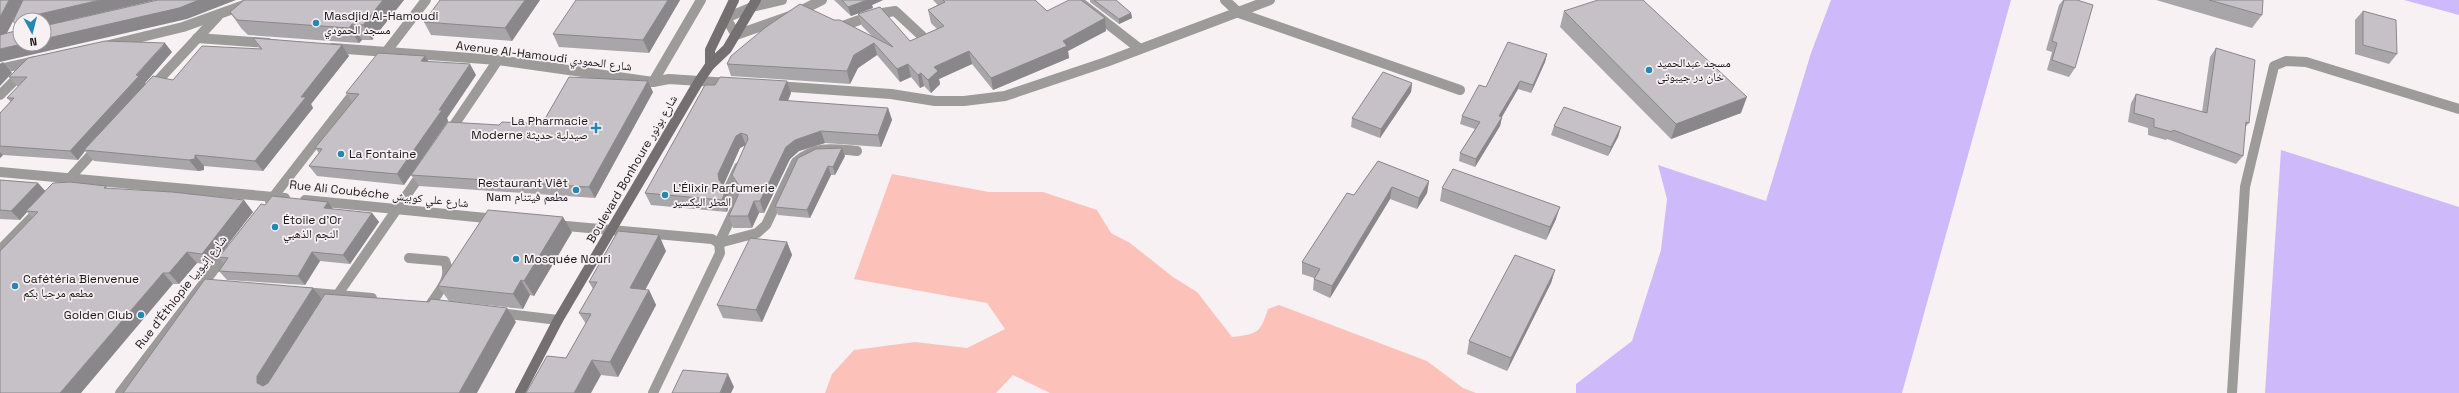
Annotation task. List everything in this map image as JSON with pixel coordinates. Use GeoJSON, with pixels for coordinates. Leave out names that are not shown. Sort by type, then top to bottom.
{"type":"FeatureCollection","features":[{"type":"Feature","properties":{"kind":"main road"},"geometry":{"type":"LineString","coordinates":[[710,65],[710,50],[734,0]]}},
{"type":"Feature","properties":{"kind":"main road","name":"Boulevard Bonhoure شارع بونور"},"geometry":{"type":"LineString","coordinates":[[520,393],[558,320],[699,81],[710,65],[727,49],[754,3]]}},
{"type":"Feature","properties":{"kind":"street"},"geometry":{"type":"LineString","coordinates":[[102,46],[218,16],[258,0]]}},
{"type":"Feature","properties":{"kind":"street"},"geometry":{"type":"LineString","coordinates":[[376,65],[426,0]]}},
{"type":"Feature","properties":{"kind":"street"},"geometry":{"type":"LineString","coordinates":[[653,82],[701,0]]}},
{"type":"Feature","properties":{"kind":"street"},"geometry":{"type":"LineString","coordinates":[[782,0],[754,3],[726,18],[736,35],[804,9],[822,0]]}},
{"type":"Feature","properties":{"kind":"street"},"geometry":{"type":"LineString","coordinates":[[1077,0],[1140,49]]}},
{"type":"Feature","properties":{"kind":"street"},"geometry":{"type":"LineString","coordinates":[[1225,0],[1239,13],[1460,90]]}},
{"type":"Feature","properties":{"kind":"street"},"geometry":{"type":"LineString","coordinates":[[763,85],[891,94],[935,101],[964,101],[1005,96],[1140,49],[1239,13],[1270,0]]}},
{"type":"Feature","properties":{"kind":"street"},"geometry":{"type":"LineString","coordinates":[[804,9],[816,15]]}},
{"type":"Feature","properties":{"kind":"street"},"geometry":{"type":"LineString","coordinates":[[828,21],[840,27],[876,14],[895,11],[922,36]]}},
{"type":"Feature","properties":{"kind":"street"},"geometry":{"type":"LineString","coordinates":[[144,96],[218,16]]}},
{"type":"Feature","properties":{"kind":"street"},"geometry":{"type":"LineString","coordinates":[[197,38],[276,44]]}},
{"type":"Feature","properties":{"kind":"street","name":"Avenue Al-Hamoudi شارع الحمودي"},"geometry":{"type":"LineString","coordinates":[[323,48],[498,60],[653,82],[670,79],[739,84]]}},
{"type":"Feature","properties":{"kind":"street"},"geometry":{"type":"LineString","coordinates":[[0,69],[48,58]]}},
{"type":"Feature","properties":{"kind":"street"},"geometry":{"type":"LineString","coordinates":[[441,145],[498,60]]}},
{"type":"Feature","properties":{"kind":"street"},"geometry":{"type":"LineString","coordinates":[[2232,393],[2245,187],[2274,66],[2286,60],[2306,62],[2332,68],[2459,108]]}},
{"type":"Feature","properties":{"kind":"street"},"geometry":{"type":"LineString","coordinates":[[0,95],[33,62]]}},
{"type":"Feature","properties":{"kind":"street"},"geometry":{"type":"LineString","coordinates":[[264,208],[366,78]]}},
{"type":"Feature","properties":{"kind":"street"},"geometry":{"type":"LineString","coordinates":[[59,189],[107,137]]}},
{"type":"Feature","properties":{"kind":"street"},"geometry":{"type":"LineString","coordinates":[[548,224],[712,239],[719,243],[757,233],[766,225],[796,162],[807,152],[823,148],[857,151]]}},
{"type":"Feature","properties":{"kind":"street"},"geometry":{"type":"LineString","coordinates":[[653,393],[720,253],[719,243],[737,205],[737,199],[732,195],[729,188],[744,157]]}},
{"type":"Feature","properties":{"kind":"street"},"geometry":{"type":"LineString","coordinates":[[325,314],[337,294],[428,164]]}},
{"type":"Feature","properties":{"kind":"street","name":"Rue Ali Coubéche شارع علي كوبيش"},"geometry":{"type":"LineString","coordinates":[[0,172],[273,196],[397,210],[508,220]]}},
{"type":"Feature","properties":{"kind":"street"},"geometry":{"type":"LineString","coordinates":[[0,250],[48,200]]}},
{"type":"Feature","properties":{"kind":"street","name":"Rue d'Éthiopie شارع إثيوبيا"},"geometry":{"type":"LineString","coordinates":[[120,393],[201,284],[235,243]]}},
{"type":"Feature","properties":{"kind":"street"},"geometry":{"type":"LineString","coordinates":[[410,258],[446,261],[449,267],[449,275],[426,305],[445,307]]}},
{"type":"Feature","properties":{"kind":"street"},"geometry":{"type":"LineString","coordinates":[[201,284],[216,286]]}},
{"type":"Feature","properties":{"kind":"street"},"geometry":{"type":"LineString","coordinates":[[292,291],[337,294],[384,300]]}},
{"type":"Feature","properties":{"kind":"street"},"geometry":{"type":"LineString","coordinates":[[490,312],[558,320]]}},
{"type":"Feature","properties":{"kind":"shaded area"},"geometry":{"type":"Polygon","coordinates":[[[1831,0],[2011,0],[1902,393],[1576,393],[1576,384],[1632,341],[1661,250],[1667,199],[1658,165],[1766,201],[1811,53],[1831,0]]]}},
{"type":"Feature","properties":{"kind":"shaded area"},"geometry":{"type":"Polygon","coordinates":[[[2404,0],[2459,0],[2459,15],[2404,0]]]}},
{"type":"Feature","properties":{"kind":"shaded area"},"geometry":{"type":"Polygon","coordinates":[[[2281,150],[2459,207],[2459,393],[2265,393],[2281,150]]]}},
{"type":"Feature","properties":{"kind":"shaded area"},"geometry":{"type":"Polygon","coordinates":[[[892,174],[989,192],[1043,192],[1097,210],[1111,233],[1130,243],[1173,277],[1197,292],[1232,337],[1247,335],[1257,331],[1263,323],[1268,309],[1279,305],[1427,361],[1463,388],[1476,393],[1050,393],[1013,375],[996,393],[825,393],[832,374],[854,350],[915,342],[967,348],[1005,329],[987,303],[854,279],[892,174]]]}},
{"type":"Feature","properties":{"kind":"building"},"geometry":{"type":"Polygon","coordinates":[[[0,0],[9,0],[0,17],[0,0]]]}},
{"type":"Feature","properties":{"kind":"building"},"geometry":{"type":"Polygon","coordinates":[[[23,0],[100,0],[48,12],[17,12],[23,0]]]}},
{"type":"Feature","properties":{"kind":"building"},"geometry":{"type":"Polygon","coordinates":[[[158,0],[199,0],[179,8],[52,37],[52,24],[158,0]]]}},
{"type":"Feature","properties":{"kind":"building"},"geometry":{"type":"Polygon","coordinates":[[[244,0],[383,0],[363,25],[352,24],[349,28],[237,20],[230,12],[244,0]]]}},
{"type":"Feature","properties":{"kind":"building"},"geometry":{"type":"Polygon","coordinates":[[[440,0],[525,0],[505,28],[424,22],[440,0]]]}},
{"type":"Feature","properties":{"kind":"building"},"geometry":{"type":"Polygon","coordinates":[[[576,0],[668,0],[643,40],[553,34],[576,0]]]}},
{"type":"Feature","properties":{"kind":"building"},"geometry":{"type":"Polygon","coordinates":[[[842,0],[867,0],[848,7],[842,0]]]}},
{"type":"Feature","properties":{"kind":"building"},"geometry":{"type":"Polygon","coordinates":[[[943,0],[1035,0],[1047,11],[1069,0],[1081,0],[1105,18],[1063,41],[1067,46],[991,78],[969,51],[934,67],[938,71],[928,80],[921,73],[918,75],[908,64],[897,69],[874,43],[854,55],[847,71],[727,64],[731,56],[766,27],[800,4],[834,20],[840,20],[893,47],[858,14],[880,7],[910,41],[944,26],[928,10],[945,2],[943,0]]]}},
{"type":"Feature","properties":{"kind":"building"},"geometry":{"type":"Polygon","coordinates":[[[1094,0],[1116,0],[1131,13],[1119,19],[1094,0]]]}},
{"type":"Feature","properties":{"kind":"building","name":"مسجد عبدالحمید خان در جیبوتی"},"geometry":{"type":"Polygon","coordinates":[[[1598,0],[1643,0],[1747,97],[1676,124],[1564,11],[1598,0]]]}},
{"type":"Feature","properties":{"kind":"building"},"geometry":{"type":"Polygon","coordinates":[[[2064,0],[2077,0],[2093,5],[2075,68],[2052,60],[2057,43],[2052,41],[2064,0]]]}},
{"type":"Feature","properties":{"kind":"building"},"geometry":{"type":"Polygon","coordinates":[[[2209,0],[2263,0],[2262,15],[2209,0]]]}},
{"type":"Feature","properties":{"kind":"building"},"geometry":{"type":"Polygon","coordinates":[[[2363,11],[2396,20],[2397,54],[2363,45],[2363,11]]]}},
{"type":"Feature","properties":{"kind":"building"},"geometry":{"type":"Polygon","coordinates":[[[12,32],[12,46],[0,49],[0,35],[12,32]]]}},
{"type":"Feature","properties":{"kind":"building"},"geometry":{"type":"Polygon","coordinates":[[[253,38],[342,45],[301,97],[306,97],[255,161],[195,155],[195,159],[189,160],[84,150],[153,76],[173,80],[202,46],[262,49],[253,38]]]}},
{"type":"Feature","properties":{"kind":"building"},"geometry":{"type":"Polygon","coordinates":[[[105,41],[165,43],[136,75],[139,76],[70,151],[0,146],[0,113],[14,98],[7,98],[27,77],[9,77],[28,58],[105,41]]]}},
{"type":"Feature","properties":{"kind":"building"},"geometry":{"type":"Polygon","coordinates":[[[1508,42],[1547,54],[1533,85],[1520,81],[1499,116],[1502,117],[1476,159],[1460,153],[1480,122],[1462,116],[1479,85],[1486,87],[1508,42]]]}},
{"type":"Feature","properties":{"kind":"building"},"geometry":{"type":"Polygon","coordinates":[[[2216,48],[2255,60],[2249,123],[2246,122],[2243,156],[2173,130],[2172,132],[2154,127],[2154,119],[2134,113],[2136,94],[2207,113],[2216,48]]]}},
{"type":"Feature","properties":{"kind":"building"},"geometry":{"type":"Polygon","coordinates":[[[378,53],[425,56],[421,61],[470,64],[439,110],[442,110],[397,174],[309,166],[322,149],[315,148],[359,94],[346,93],[378,53]]]}},
{"type":"Feature","properties":{"kind":"building"},"geometry":{"type":"Polygon","coordinates":[[[1383,72],[1412,83],[1381,129],[1352,118],[1383,72]]]}},
{"type":"Feature","properties":{"kind":"building"},"geometry":{"type":"Polygon","coordinates":[[[569,77],[648,81],[589,187],[411,175],[448,122],[499,125],[502,122],[542,124],[569,77]]]}},
{"type":"Feature","properties":{"kind":"building"},"geometry":{"type":"Polygon","coordinates":[[[720,77],[787,81],[779,100],[888,108],[878,135],[821,131],[795,140],[786,147],[760,201],[754,201],[748,216],[729,216],[739,193],[738,184],[732,175],[748,139],[747,135],[741,133],[736,136],[718,174],[719,180],[726,189],[722,200],[645,193],[705,85],[715,85],[720,77]]]}},
{"type":"Feature","properties":{"kind":"building"},"geometry":{"type":"Polygon","coordinates":[[[1564,107],[1621,127],[1611,147],[1554,126],[1564,107]]]}},
{"type":"Feature","properties":{"kind":"building"},"geometry":{"type":"Polygon","coordinates":[[[842,148],[833,167],[828,166],[807,210],[775,207],[798,158],[816,149],[842,148]]]}},
{"type":"Feature","properties":{"kind":"building"},"geometry":{"type":"Polygon","coordinates":[[[1378,161],[1429,181],[1419,198],[1392,187],[1332,286],[1314,279],[1320,269],[1302,262],[1347,193],[1354,195],[1378,161]]]}},
{"type":"Feature","properties":{"kind":"building"},"geometry":{"type":"Polygon","coordinates":[[[1453,169],[1560,207],[1550,227],[1442,188],[1453,169]]]}},
{"type":"Feature","properties":{"kind":"building"},"geometry":{"type":"Polygon","coordinates":[[[0,180],[38,183],[11,211],[0,210],[0,180]]]}},
{"type":"Feature","properties":{"kind":"building"},"geometry":{"type":"Polygon","coordinates":[[[70,182],[106,186],[104,188],[172,192],[244,200],[202,254],[187,252],[169,273],[163,273],[60,393],[0,393],[0,251],[38,212],[26,211],[53,183],[70,182]]]}},
{"type":"Feature","properties":{"kind":"building"},"geometry":{"type":"Polygon","coordinates":[[[272,196],[328,202],[324,208],[372,213],[343,255],[312,252],[298,276],[219,271],[228,258],[219,257],[261,204],[265,205],[272,196]]]}},
{"type":"Feature","properties":{"kind":"building","name":"Mosquée Nouri"},"geometry":{"type":"Polygon","coordinates":[[[488,210],[563,217],[524,281],[521,280],[513,294],[438,286],[488,210]]]}},
{"type":"Feature","properties":{"kind":"building"},"geometry":{"type":"Polygon","coordinates":[[[618,231],[659,235],[630,288],[649,290],[610,362],[592,360],[574,393],[526,393],[547,356],[566,358],[591,314],[579,313],[597,282],[589,282],[618,231]]]}},
{"type":"Feature","properties":{"kind":"building"},"geometry":{"type":"Polygon","coordinates":[[[750,238],[787,242],[756,310],[717,305],[750,238]]]}},
{"type":"Feature","properties":{"kind":"building"},"geometry":{"type":"Polygon","coordinates":[[[1515,255],[1555,270],[1511,358],[1469,341],[1515,255]]]}},
{"type":"Feature","properties":{"kind":"building"},"geometry":{"type":"Polygon","coordinates":[[[205,279],[313,288],[257,376],[257,383],[263,386],[268,383],[325,294],[429,302],[431,299],[507,308],[459,393],[123,393],[205,279]]]}},
{"type":"Feature","properties":{"kind":"building"},"geometry":{"type":"Polygon","coordinates":[[[683,370],[728,374],[720,393],[672,393],[683,370]]]}},
{"type":"Feature","properties":{"kind":"place","name":"Masdjid Al-Hamoudi مسجد الحمودي"},"geometry":{"type":"Point","coordinates":[316,23]}},
{"type":"Feature","properties":{"kind":"place","name":"مسجد عبدالحمید خان در جیبوتی"},"geometry":{"type":"Point","coordinates":[1649,70]}},
{"type":"Feature","properties":{"kind":"place","name":"La Pharmacie Moderne صيدلية حديثة"},"geometry":{"type":"Point","coordinates":[596,128]}},
{"type":"Feature","properties":{"kind":"place","name":"La Fontaine"},"geometry":{"type":"Point","coordinates":[341,154]}},
{"type":"Feature","properties":{"kind":"place","name":"Restaurant Viêt Nam مطعم فيتنام"},"geometry":{"type":"Point","coordinates":[576,190]}},
{"type":"Feature","properties":{"kind":"place","name":"L'Élixir Parfumerie العطر اليكسير"},"geometry":{"type":"Point","coordinates":[665,195]}},
{"type":"Feature","properties":{"kind":"place","name":"Étoile d'Or النجم الذهبي"},"geometry":{"type":"Point","coordinates":[275,227]}},
{"type":"Feature","properties":{"kind":"place","name":"Mosquée Nouri"},"geometry":{"type":"Point","coordinates":[516,259]}},
{"type":"Feature","properties":{"kind":"place","name":"Cafétéria Bienvenue مطعم مرحبا بكم"},"geometry":{"type":"Point","coordinates":[15,286]}},
{"type":"Feature","properties":{"kind":"place","name":"Golden Club"},"geometry":{"type":"Point","coordinates":[141,315]}}]}
